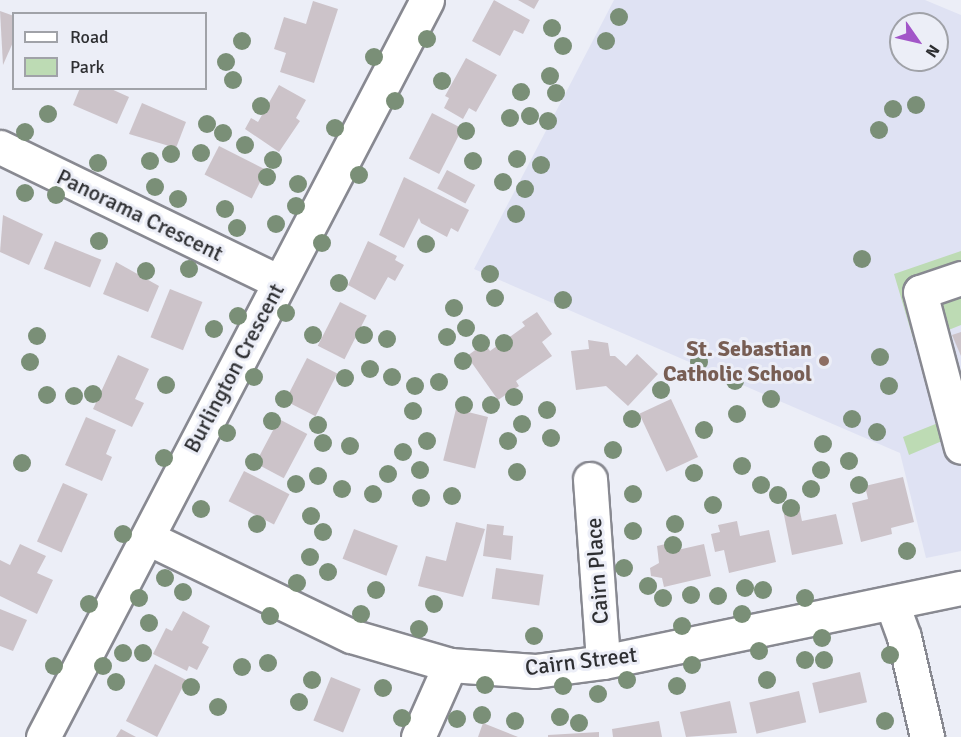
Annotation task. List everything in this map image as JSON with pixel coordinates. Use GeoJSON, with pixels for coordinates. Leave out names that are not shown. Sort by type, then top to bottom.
{"type":"FeatureCollection","features":[{"type":"Feature","properties":{"kind":"street","name":"Burlington Crescent"},"geometry":{"type":"LineString","coordinates":[[43,737],[148,538],[214,403],[427,0]]}},
{"type":"Feature","properties":{"kind":"street","name":"Panorama Crescent"},"geometry":{"type":"LineString","coordinates":[[0,147],[279,282]]}},
{"type":"Feature","properties":{"kind":"street"},"geometry":{"type":"LineString","coordinates":[[961,278],[920,292],[961,447]]}},
{"type":"Feature","properties":{"kind":"street","name":"Cairn Place"},"geometry":{"type":"LineString","coordinates":[[590,479],[603,662]]}},
{"type":"Feature","properties":{"kind":"street","name":"Cairn Street"},"geometry":{"type":"LineString","coordinates":[[148,538],[351,636],[450,664],[535,670],[603,662],[961,588]]}},
{"type":"Feature","properties":{"kind":"street"},"geometry":{"type":"LineString","coordinates":[[892,604],[904,637],[927,737]]}},
{"type":"Feature","properties":{"kind":"street"},"geometry":{"type":"LineString","coordinates":[[418,737],[450,664]]}},
{"type":"Feature","properties":{"kind":"shaded area","name":"St. Sebastian Catholic School"},"geometry":{"type":"Polygon","coordinates":[[[614,0],[925,0],[961,15],[961,551],[926,558],[900,453],[474,269],[614,0]]]}},
{"type":"Feature","properties":{"kind":"green space"},"geometry":{"type":"Polygon","coordinates":[[[961,251],[961,325],[946,331],[957,366],[945,371],[961,433],[909,455],[903,437],[938,423],[894,274],[961,251]]]}},
{"type":"Feature","properties":{"kind":"building"},"geometry":{"type":"Polygon","coordinates":[[[494,0],[530,20],[523,34],[514,30],[500,56],[472,41],[494,0]]]}},
{"type":"Feature","properties":{"kind":"building"},"geometry":{"type":"Polygon","coordinates":[[[518,0],[539,0],[534,9],[518,0]]]}},
{"type":"Feature","properties":{"kind":"building"},"geometry":{"type":"Polygon","coordinates":[[[313,1],[338,9],[314,83],[280,72],[286,53],[274,49],[284,17],[306,24],[313,1]]]}},
{"type":"Feature","properties":{"kind":"building"},"geometry":{"type":"Polygon","coordinates":[[[0,11],[12,15],[12,45],[3,65],[0,11]]]}},
{"type":"Feature","properties":{"kind":"building"},"geometry":{"type":"Polygon","coordinates":[[[466,58],[497,75],[476,112],[469,108],[463,119],[444,108],[449,98],[445,96],[466,58]]]}},
{"type":"Feature","properties":{"kind":"building"},"geometry":{"type":"Polygon","coordinates":[[[279,85],[306,100],[296,118],[300,121],[279,152],[245,129],[251,118],[258,122],[279,85]]]}},
{"type":"Feature","properties":{"kind":"building"},"geometry":{"type":"Polygon","coordinates":[[[79,90],[113,90],[129,97],[117,124],[73,105],[79,90]]]}},
{"type":"Feature","properties":{"kind":"building"},"geometry":{"type":"Polygon","coordinates":[[[142,103],[186,122],[176,148],[129,134],[142,103]]]}},
{"type":"Feature","properties":{"kind":"building"},"geometry":{"type":"Polygon","coordinates":[[[432,113],[462,128],[439,174],[409,158],[432,113]]]}},
{"type":"Feature","properties":{"kind":"building"},"geometry":{"type":"Polygon","coordinates":[[[219,146],[266,170],[252,199],[204,175],[219,146]]]}},
{"type":"Feature","properties":{"kind":"building"},"geometry":{"type":"Polygon","coordinates":[[[447,170],[475,185],[465,204],[437,189],[447,170]]]}},
{"type":"Feature","properties":{"kind":"building"},"geometry":{"type":"Polygon","coordinates":[[[404,177],[469,210],[458,232],[451,228],[447,237],[421,223],[419,218],[404,248],[379,235],[404,177]]]}},
{"type":"Feature","properties":{"kind":"building"},"geometry":{"type":"Polygon","coordinates":[[[3,215],[43,234],[29,265],[0,252],[3,215]]]}},
{"type":"Feature","properties":{"kind":"building"},"geometry":{"type":"Polygon","coordinates":[[[55,241],[101,260],[90,288],[44,269],[55,241]]]}},
{"type":"Feature","properties":{"kind":"building"},"geometry":{"type":"Polygon","coordinates":[[[368,241],[397,256],[395,260],[404,265],[395,281],[388,277],[375,300],[348,285],[368,241]]]}},
{"type":"Feature","properties":{"kind":"building"},"geometry":{"type":"Polygon","coordinates":[[[116,262],[159,286],[148,312],[103,294],[116,262]]]}},
{"type":"Feature","properties":{"kind":"building"},"geometry":{"type":"Polygon","coordinates":[[[170,289],[202,302],[183,350],[151,337],[170,289]]]}},
{"type":"Feature","properties":{"kind":"building"},"geometry":{"type":"Polygon","coordinates":[[[340,302],[367,316],[344,359],[318,346],[340,302]]]}},
{"type":"Feature","properties":{"kind":"building"},"geometry":{"type":"Polygon","coordinates":[[[537,312],[552,334],[542,342],[552,356],[516,381],[519,386],[498,400],[467,356],[485,343],[490,351],[525,326],[522,322],[537,312]]]}},
{"type":"Feature","properties":{"kind":"building"},"geometry":{"type":"Polygon","coordinates":[[[961,332],[961,356],[952,335],[961,332]]]}},
{"type":"Feature","properties":{"kind":"building"},"geometry":{"type":"Polygon","coordinates":[[[588,340],[608,343],[610,356],[615,356],[626,366],[637,354],[658,374],[628,406],[606,386],[576,390],[571,351],[589,349],[588,340]]]}},
{"type":"Feature","properties":{"kind":"building"},"geometry":{"type":"Polygon","coordinates":[[[118,355],[149,369],[135,399],[144,403],[132,427],[93,409],[118,355]]]}},
{"type":"Feature","properties":{"kind":"building"},"geometry":{"type":"Polygon","coordinates":[[[307,358],[337,373],[316,416],[285,401],[307,358]]]}},
{"type":"Feature","properties":{"kind":"building"},"geometry":{"type":"Polygon","coordinates":[[[671,399],[698,457],[666,472],[639,414],[671,399]]]}},
{"type":"Feature","properties":{"kind":"building"},"geometry":{"type":"Polygon","coordinates":[[[456,409],[488,417],[475,468],[443,460],[456,409]]]}},
{"type":"Feature","properties":{"kind":"building"},"geometry":{"type":"Polygon","coordinates":[[[86,417],[116,430],[106,454],[112,457],[102,481],[65,465],[86,417]]]}},
{"type":"Feature","properties":{"kind":"building"},"geometry":{"type":"Polygon","coordinates":[[[279,419],[307,434],[284,478],[256,463],[279,419]]]}},
{"type":"Feature","properties":{"kind":"building"},"geometry":{"type":"Polygon","coordinates":[[[244,471],[289,494],[274,524],[229,501],[244,471]]]}},
{"type":"Feature","properties":{"kind":"building"},"geometry":{"type":"Polygon","coordinates":[[[903,477],[914,522],[891,528],[892,534],[861,542],[852,503],[868,499],[865,486],[903,477]]]}},
{"type":"Feature","properties":{"kind":"building"},"geometry":{"type":"Polygon","coordinates":[[[63,483],[88,494],[62,552],[37,541],[63,483]]]}},
{"type":"Feature","properties":{"kind":"building"},"geometry":{"type":"Polygon","coordinates":[[[799,507],[802,521],[836,514],[843,544],[792,555],[783,510],[799,507]]]}},
{"type":"Feature","properties":{"kind":"building"},"geometry":{"type":"Polygon","coordinates":[[[737,521],[740,536],[769,530],[776,562],[729,573],[724,550],[715,552],[711,534],[720,532],[718,525],[737,521]]]}},
{"type":"Feature","properties":{"kind":"building"},"geometry":{"type":"Polygon","coordinates":[[[456,522],[485,529],[463,597],[418,586],[426,556],[446,561],[456,522]]]}},
{"type":"Feature","properties":{"kind":"building"},"geometry":{"type":"Polygon","coordinates":[[[487,524],[504,526],[503,535],[513,536],[511,560],[483,556],[487,524]]]}},
{"type":"Feature","properties":{"kind":"building"},"geometry":{"type":"Polygon","coordinates":[[[354,529],[398,546],[386,576],[343,559],[354,529]]]}},
{"type":"Feature","properties":{"kind":"building"},"geometry":{"type":"Polygon","coordinates":[[[670,543],[673,551],[704,544],[711,576],[664,587],[662,578],[651,576],[650,568],[659,563],[657,546],[670,543]]]}},
{"type":"Feature","properties":{"kind":"building"},"geometry":{"type":"Polygon","coordinates":[[[20,544],[46,556],[37,573],[53,580],[37,614],[0,596],[0,560],[10,565],[20,544]]]}},
{"type":"Feature","properties":{"kind":"building"},"geometry":{"type":"Polygon","coordinates":[[[496,568],[544,575],[539,605],[492,599],[496,568]]]}},
{"type":"Feature","properties":{"kind":"building"},"geometry":{"type":"Polygon","coordinates":[[[0,609],[27,620],[13,651],[0,646],[0,609]]]}},
{"type":"Feature","properties":{"kind":"building"},"geometry":{"type":"Polygon","coordinates":[[[183,611],[210,626],[202,643],[209,647],[197,670],[189,666],[187,671],[153,654],[166,628],[172,631],[183,611]]]}},
{"type":"Feature","properties":{"kind":"building"},"geometry":{"type":"Polygon","coordinates":[[[155,664],[186,680],[157,737],[126,721],[155,664]]]}},
{"type":"Feature","properties":{"kind":"building"},"geometry":{"type":"Polygon","coordinates":[[[860,672],[867,702],[819,713],[812,683],[860,672]]]}},
{"type":"Feature","properties":{"kind":"building"},"geometry":{"type":"Polygon","coordinates":[[[331,677],[361,689],[343,733],[313,721],[331,677]]]}},
{"type":"Feature","properties":{"kind":"building"},"geometry":{"type":"Polygon","coordinates":[[[799,691],[806,722],[757,734],[749,702],[799,691]]]}},
{"type":"Feature","properties":{"kind":"building"},"geometry":{"type":"Polygon","coordinates":[[[730,701],[737,733],[686,737],[680,712],[730,701]]]}},
{"type":"Feature","properties":{"kind":"building"},"geometry":{"type":"Polygon","coordinates":[[[659,721],[662,737],[613,737],[612,729],[659,721]]]}},
{"type":"Feature","properties":{"kind":"building"},"geometry":{"type":"Polygon","coordinates":[[[483,723],[518,737],[478,737],[483,723]]]}},
{"type":"Feature","properties":{"kind":"building"},"geometry":{"type":"Polygon","coordinates":[[[121,729],[136,737],[116,737],[121,729]]]}},
{"type":"Feature","properties":{"kind":"building"},"geometry":{"type":"Polygon","coordinates":[[[599,732],[599,737],[548,737],[548,735],[599,732]]]}},
{"type":"Feature","properties":{"kind":"place","name":"St. Sebastian Catholic School"},"geometry":{"type":"Point","coordinates":[824,361]}}]}
